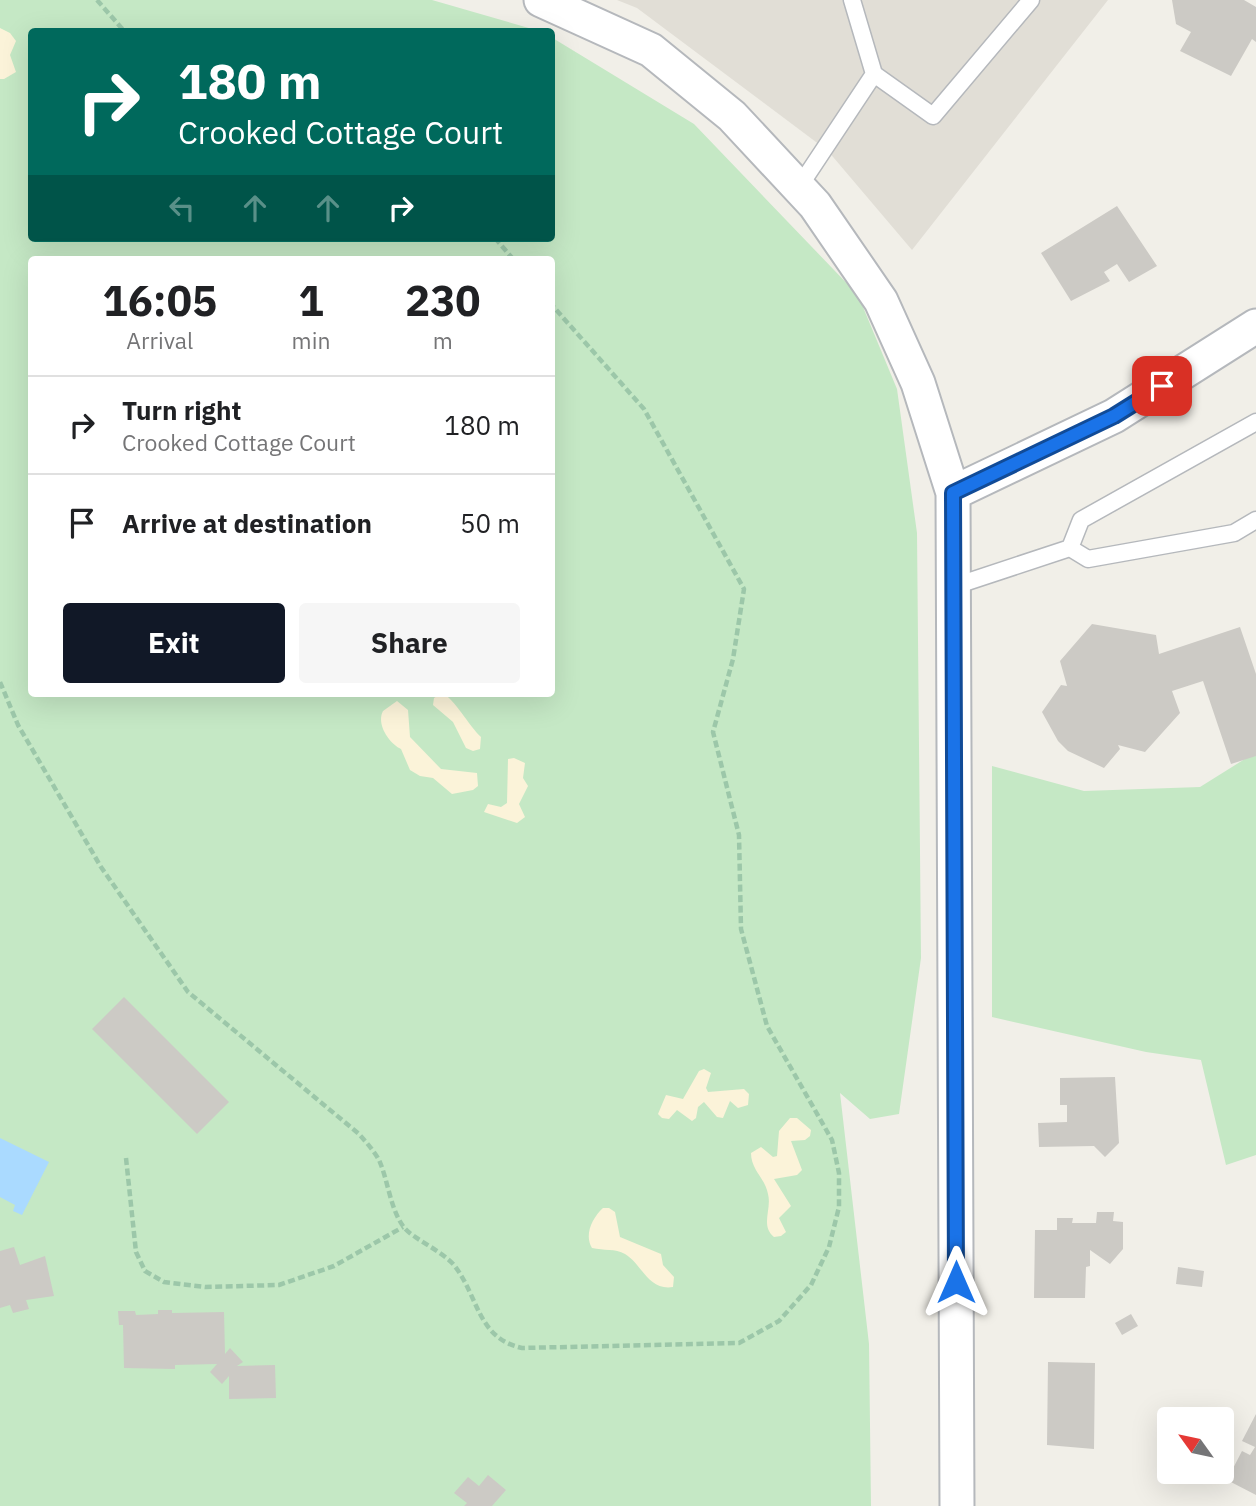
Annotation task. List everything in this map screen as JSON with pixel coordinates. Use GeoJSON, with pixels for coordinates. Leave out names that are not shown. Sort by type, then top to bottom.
{"type":"FeatureCollection","features":[{"type":"Feature","properties":{"kind":"street"},"geometry":{"type":"LineString","coordinates":[[541,0],[651,50],[732,116],[815,205],[881,302],[918,383],[953,493],[957,1506]]}},
{"type":"Feature","properties":{"kind":"street"},"geometry":{"type":"LineString","coordinates":[[953,493],[1114,416],[1256,326]]}},
{"type":"Feature","properties":{"kind":"lane"},"geometry":{"type":"LineString","coordinates":[[852,0],[874,74],[933,116],[1031,0]]}},
{"type":"Feature","properties":{"kind":"lane"},"geometry":{"type":"LineString","coordinates":[[799,187],[874,74]]}},
{"type":"Feature","properties":{"kind":"lane"},"geometry":{"type":"LineString","coordinates":[[1070,548],[1081,520],[1256,422]]}},
{"type":"Feature","properties":{"kind":"lane"},"geometry":{"type":"LineString","coordinates":[[955,586],[1070,548],[1088,559],[1234,533],[1256,520]]}},
{"type":"Feature","properties":{"kind":"path"},"geometry":{"type":"LineString","coordinates":[[97,0],[122,28]]}},
{"type":"Feature","properties":{"kind":"path"},"geometry":{"type":"LineString","coordinates":[[498,242],[510,256]]}},
{"type":"Feature","properties":{"kind":"path"},"geometry":{"type":"LineString","coordinates":[[0,682],[18,725],[101,867],[188,992],[359,1134],[378,1159],[403,1227],[430,1244],[453,1264],[470,1290],[490,1334],[504,1344],[522,1348],[739,1343],[779,1321],[811,1285],[830,1247],[839,1207],[839,1173],[832,1140],[767,1026],[741,929],[739,835],[713,732],[733,659],[744,589],[644,409],[555,309]]}},
{"type":"Feature","properties":{"kind":"path"},"geometry":{"type":"LineString","coordinates":[[126,1158],[136,1252],[145,1271],[164,1282],[205,1287],[279,1285],[334,1266],[403,1227]]}},
{"type":"Feature","properties":{"kind":"shaded area"},"geometry":{"type":"Polygon","coordinates":[[[617,0],[1108,0],[912,250],[828,151],[637,8],[617,0]]]}},
{"type":"Feature","properties":{"kind":"green space"},"geometry":{"type":"Polygon","coordinates":[[[0,0],[432,0],[529,28],[28,28],[28,242],[555,242],[555,39],[694,124],[858,295],[897,389],[917,533],[921,958],[899,1114],[870,1119],[840,1093],[869,1344],[871,1506],[0,1506],[0,0]]]}},
{"type":"Feature","properties":{"kind":"green space"},"geometry":{"type":"Polygon","coordinates":[[[1256,752],[1256,1155],[1226,1165],[1201,1060],[1146,1052],[992,1017],[992,766],[1084,791],[1200,787],[1256,752]]]}},
{"type":"Feature","properties":{"kind":"sand"},"geometry":{"type":"Polygon","coordinates":[[[0,28],[10,33],[16,41],[10,55],[16,72],[4,79],[0,79],[0,28]]]}},
{"type":"Feature","properties":{"kind":"sand"},"geometry":{"type":"Polygon","coordinates":[[[448,697],[451,700],[481,737],[480,749],[473,751],[466,748],[453,722],[433,705],[434,698],[448,697]]]}},
{"type":"Feature","properties":{"kind":"sand"},"geometry":{"type":"Polygon","coordinates":[[[397,701],[408,710],[410,737],[441,769],[477,773],[478,786],[473,790],[452,794],[433,778],[420,776],[410,770],[401,749],[388,738],[381,722],[383,711],[397,701]]]}},
{"type":"Feature","properties":{"kind":"sand"},"geometry":{"type":"Polygon","coordinates":[[[514,758],[525,763],[523,778],[528,786],[519,804],[525,817],[517,823],[484,812],[488,804],[501,807],[507,803],[508,759],[514,758]]]}},
{"type":"Feature","properties":{"kind":"sand"},"geometry":{"type":"Polygon","coordinates":[[[704,1069],[711,1073],[706,1088],[708,1092],[744,1089],[749,1094],[748,1105],[738,1108],[730,1101],[723,1118],[717,1117],[704,1102],[698,1107],[696,1118],[692,1121],[677,1110],[669,1119],[662,1118],[658,1114],[666,1095],[683,1099],[699,1071],[704,1069]]]}},
{"type":"Feature","properties":{"kind":"sand"},"geometry":{"type":"Polygon","coordinates":[[[790,1118],[797,1118],[811,1130],[810,1136],[805,1140],[791,1141],[802,1170],[797,1175],[774,1179],[791,1206],[779,1218],[786,1232],[774,1237],[767,1223],[768,1194],[753,1164],[751,1153],[761,1147],[773,1157],[777,1156],[779,1131],[790,1118]]]}},
{"type":"Feature","properties":{"kind":"sand"},"geometry":{"type":"Polygon","coordinates":[[[603,1208],[615,1212],[620,1237],[661,1254],[663,1265],[674,1277],[673,1287],[664,1287],[651,1281],[631,1258],[621,1252],[592,1248],[590,1227],[603,1208]]]}},
{"type":"Feature","properties":{"kind":"water"},"geometry":{"type":"Polygon","coordinates":[[[0,1138],[49,1162],[22,1215],[13,1211],[15,1205],[0,1197],[0,1138]]]}},
{"type":"Feature","properties":{"kind":"building"},"geometry":{"type":"Polygon","coordinates":[[[1172,0],[1244,0],[1256,7],[1256,42],[1252,39],[1231,76],[1180,51],[1191,32],[1176,24],[1172,0]]]}},
{"type":"Feature","properties":{"kind":"building"},"geometry":{"type":"Polygon","coordinates":[[[1117,206],[1157,266],[1129,282],[1117,264],[1104,272],[1110,281],[1071,301],[1041,253],[1117,206]]]}},
{"type":"Feature","properties":{"kind":"building"},"geometry":{"type":"Polygon","coordinates":[[[1092,624],[1156,635],[1159,654],[1240,627],[1256,674],[1256,756],[1231,764],[1203,681],[1172,691],[1180,713],[1145,752],[1118,745],[1120,749],[1104,768],[1068,751],[1058,741],[1042,712],[1061,685],[1067,686],[1060,661],[1092,624]]]}},
{"type":"Feature","properties":{"kind":"building"},"geometry":{"type":"Polygon","coordinates":[[[124,997],[229,1102],[197,1134],[92,1029],[124,997]]]}},
{"type":"Feature","properties":{"kind":"building"},"geometry":{"type":"Polygon","coordinates":[[[1115,1077],[1119,1143],[1105,1157],[1094,1146],[1039,1147],[1038,1123],[1067,1122],[1067,1105],[1060,1105],[1060,1078],[1115,1077]]]}},
{"type":"Feature","properties":{"kind":"building"},"geometry":{"type":"Polygon","coordinates":[[[1097,1212],[1114,1212],[1113,1221],[1123,1222],[1123,1249],[1110,1264],[1090,1250],[1090,1266],[1086,1267],[1085,1298],[1034,1298],[1035,1230],[1057,1230],[1057,1218],[1073,1218],[1072,1223],[1096,1223],[1097,1212]]]}},
{"type":"Feature","properties":{"kind":"building"},"geometry":{"type":"Polygon","coordinates":[[[14,1247],[20,1265],[45,1256],[54,1296],[26,1300],[29,1309],[13,1313],[10,1305],[0,1308],[0,1251],[14,1247]]]}},
{"type":"Feature","properties":{"kind":"building"},"geometry":{"type":"Polygon","coordinates":[[[1178,1267],[1204,1271],[1202,1287],[1176,1284],[1178,1267]]]}},
{"type":"Feature","properties":{"kind":"building"},"geometry":{"type":"Polygon","coordinates":[[[158,1310],[172,1310],[172,1313],[224,1312],[225,1354],[230,1348],[243,1362],[237,1366],[275,1365],[276,1398],[229,1399],[229,1376],[222,1384],[210,1372],[217,1364],[175,1365],[175,1369],[124,1368],[123,1325],[119,1325],[118,1311],[135,1311],[136,1315],[158,1314],[158,1310]]]}},
{"type":"Feature","properties":{"kind":"building"},"geometry":{"type":"Polygon","coordinates":[[[1131,1314],[1138,1326],[1122,1335],[1115,1323],[1131,1314]]]}},
{"type":"Feature","properties":{"kind":"building"},"geometry":{"type":"Polygon","coordinates":[[[1048,1362],[1095,1363],[1094,1449],[1047,1445],[1048,1362]]]}},
{"type":"Feature","properties":{"kind":"building"},"geometry":{"type":"Polygon","coordinates":[[[1256,1414],[1256,1495],[1234,1484],[1234,1466],[1242,1451],[1250,1455],[1255,1447],[1242,1441],[1256,1414]]]}},
{"type":"Feature","properties":{"kind":"building"},"geometry":{"type":"Polygon","coordinates":[[[488,1475],[506,1490],[492,1506],[464,1506],[467,1503],[454,1493],[468,1477],[479,1486],[488,1475]]]}},
{"type":"Feature","properties":{"kind":"route"},"geometry":{"type":"LineString","coordinates":[[956,1282],[953,493],[1114,416],[1162,386]]}}]}
